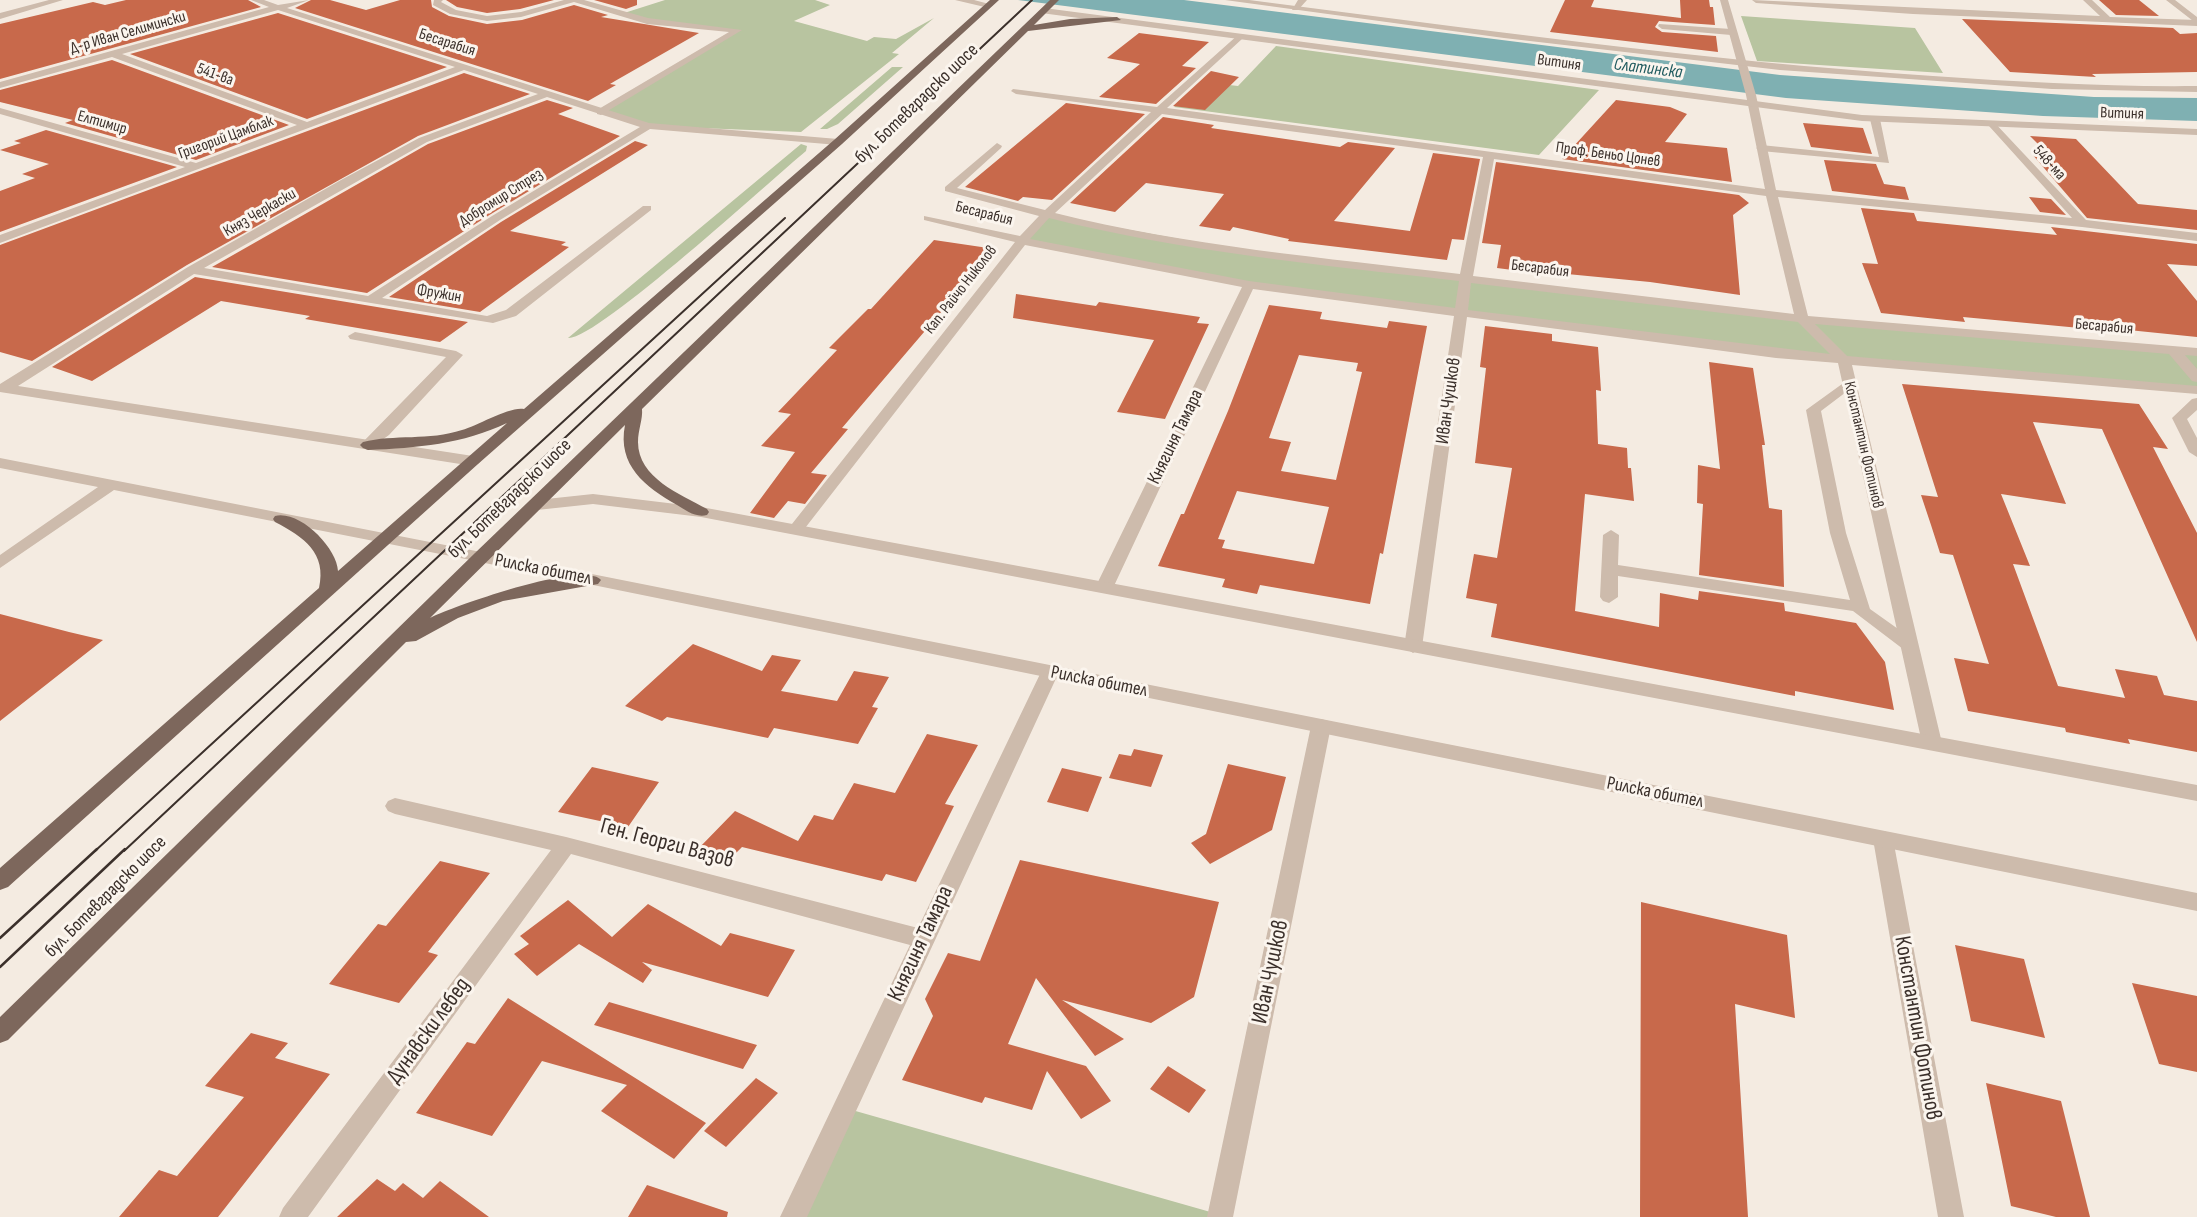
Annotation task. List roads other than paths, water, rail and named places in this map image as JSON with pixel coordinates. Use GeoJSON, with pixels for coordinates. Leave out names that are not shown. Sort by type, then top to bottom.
{"type":"FeatureCollection","features":[{"type":"Feature","properties":{"kind":"main road","name":"бул. Ботевградско шосе"},"geometry":{"type":"LineString","coordinates":[[0,1033],[481,557],[636,410],[1055,0]]}},
{"type":"Feature","properties":{"kind":"main road","name":"бул. Ботевградско шосе"},"geometry":{"type":"LineString","coordinates":[[0,881],[992,3]]}},
{"type":"Feature","properties":{"kind":"main road"},"geometry":{"type":"LineString","coordinates":[[1026,29],[1070,22],[1117,20]]}},
{"type":"Feature","properties":{"kind":"main road"},"geometry":{"type":"LineString","coordinates":[[368,445],[422,445],[456,438],[491,426],[547,397]]}},
{"type":"Feature","properties":{"kind":"main road"},"geometry":{"type":"LineString","coordinates":[[636,410],[631,448],[640,470],[653,484],[701,512]]}},
{"type":"Feature","properties":{"kind":"main road"},"geometry":{"type":"LineString","coordinates":[[281,519],[306,531],[329,560],[332,575],[327,592]]}},
{"type":"Feature","properties":{"kind":"main road"},"geometry":{"type":"LineString","coordinates":[[379,660],[413,635],[479,603],[517,591],[592,580]]}},
{"type":"Feature","properties":{"kind":"street"},"geometry":{"type":"LineString","coordinates":[[0,16],[60,0]]}},
{"type":"Feature","properties":{"kind":"street","name":"Бесарабия"},"geometry":{"type":"LineString","coordinates":[[254,0],[649,125],[838,142]]}},
{"type":"Feature","properties":{"kind":"street","name":"Д-р Иван Селимински"},"geometry":{"type":"LineString","coordinates":[[0,85],[305,0]]}},
{"type":"Feature","properties":{"kind":"street"},"geometry":{"type":"LineString","coordinates":[[439,0],[436,3],[446,9],[484,20],[513,19],[574,0],[647,20],[738,30],[601,112]]}},
{"type":"Feature","properties":{"kind":"street"},"geometry":{"type":"LineString","coordinates":[[959,0],[992,3]]}},
{"type":"Feature","properties":{"kind":"street","name":"Витиня"},"geometry":{"type":"LineString","coordinates":[[1229,0],[1744,66],[1998,83],[2160,90],[2197,89]]}},
{"type":"Feature","properties":{"kind":"street"},"geometry":{"type":"LineString","coordinates":[[1295,8],[1303,0]]}},
{"type":"Feature","properties":{"kind":"street"},"geometry":{"type":"LineString","coordinates":[[1724,0],[1731,32],[1744,66],[1802,319]]}},
{"type":"Feature","properties":{"kind":"street"},"geometry":{"type":"LineString","coordinates":[[1756,0],[2110,21],[2197,22]]}},
{"type":"Feature","properties":{"kind":"street"},"geometry":{"type":"LineString","coordinates":[[1906,0],[1913,11]]}},
{"type":"Feature","properties":{"kind":"street"},"geometry":{"type":"LineString","coordinates":[[2087,0],[2110,21]]}},
{"type":"Feature","properties":{"kind":"street"},"geometry":{"type":"LineString","coordinates":[[2170,0],[2197,22]]}},
{"type":"Feature","properties":{"kind":"street","name":"Витиня"},"geometry":{"type":"LineString","coordinates":[[1044,11],[1752,100],[1875,118],[2197,132]]}},
{"type":"Feature","properties":{"kind":"street"},"geometry":{"type":"LineString","coordinates":[[1662,26],[1731,32]]}},
{"type":"Feature","properties":{"kind":"street","name":"Кап. Райчо Николов"},"geometry":{"type":"LineString","coordinates":[[796,530],[1022,241],[1046,215],[1239,37]]}},
{"type":"Feature","properties":{"kind":"street","name":"541-ва"},"geometry":{"type":"LineString","coordinates":[[113,54],[306,125]]}},
{"type":"Feature","properties":{"kind":"street","name":"Григорий Цамблак"},"geometry":{"type":"LineString","coordinates":[[0,239],[464,67]]}},
{"type":"Feature","properties":{"kind":"street","name":"Проф. Беньо Цонев"},"geometry":{"type":"LineString","coordinates":[[1016,91],[1771,193],[2082,223],[2197,237]]}},
{"type":"Feature","properties":{"kind":"street","name":"Княз Черкаски"},"geometry":{"type":"LineString","coordinates":[[2,388],[192,270],[345,182],[423,140],[547,94]]}},
{"type":"Feature","properties":{"kind":"street","name":"Елтимир"},"geometry":{"type":"LineString","coordinates":[[0,111],[195,166]]}},
{"type":"Feature","properties":{"kind":"street"},"geometry":{"type":"LineString","coordinates":[[1761,148],[1885,161],[1875,118]]}},
{"type":"Feature","properties":{"kind":"street","name":"548-ма"},"geometry":{"type":"LineString","coordinates":[[1993,124],[2082,223]]}},
{"type":"Feature","properties":{"kind":"street","name":"Добромир Стрез"},"geometry":{"type":"LineString","coordinates":[[372,300],[496,218],[649,125]]}},
{"type":"Feature","properties":{"kind":"street","name":"Бесарабия"},"geometry":{"type":"LineString","coordinates":[[997,146],[949,189],[1086,224],[1263,254],[1802,319],[2197,352]]}},
{"type":"Feature","properties":{"kind":"street","name":"Иван Чушков"},"geometry":{"type":"LineString","coordinates":[[1413,647],[1466,277],[1489,156]]}},
{"type":"Feature","properties":{"kind":"street","name":"Фружин"},"geometry":{"type":"LineString","coordinates":[[192,270],[488,320],[511,313],[647,208]]}},
{"type":"Feature","properties":{"kind":"street","name":"Бесарабия"},"geometry":{"type":"LineString","coordinates":[[928,218],[1022,241],[1248,285],[1844,361],[2197,390]]}},
{"type":"Feature","properties":{"kind":"street"},"geometry":{"type":"LineString","coordinates":[[0,225],[23,230]]}},
{"type":"Feature","properties":{"kind":"street","name":"Княгиня Тамара"},"geometry":{"type":"LineString","coordinates":[[1104,588],[1248,285]]}},
{"type":"Feature","properties":{"kind":"street","name":"Константин Фотинов"},"geometry":{"type":"LineString","coordinates":[[1802,319],[1844,361],[1932,743]]}},
{"type":"Feature","properties":{"kind":"street"},"geometry":{"type":"LineString","coordinates":[[355,336],[456,355],[368,445]]}},
{"type":"Feature","properties":{"kind":"street"},"geometry":{"type":"LineString","coordinates":[[2173,350],[2197,378]]}},
{"type":"Feature","properties":{"kind":"street"},"geometry":{"type":"LineString","coordinates":[[1849,383],[1813,410],[1839,533],[1862,612],[1909,645]]}},
{"type":"Feature","properties":{"kind":"street"},"geometry":{"type":"LineString","coordinates":[[2,388],[473,461]]}},
{"type":"Feature","properties":{"kind":"street"},"geometry":{"type":"LineString","coordinates":[[2197,402],[2179,418],[2197,452]]}},
{"type":"Feature","properties":{"kind":"street","name":"Рилска обител"},"geometry":{"type":"LineString","coordinates":[[0,463],[2197,902]]}},
{"type":"Feature","properties":{"kind":"street"},"geometry":{"type":"LineString","coordinates":[[0,563],[110,486]]}},
{"type":"Feature","properties":{"kind":"street"},"geometry":{"type":"LineString","coordinates":[[537,505],[593,499],[701,512],[2197,793]]}},
{"type":"Feature","properties":{"kind":"street"},"geometry":{"type":"LineString","coordinates":[[1609,597],[1611,536]]}},
{"type":"Feature","properties":{"kind":"street"},"geometry":{"type":"LineString","coordinates":[[1610,569],[1861,607]]}},
{"type":"Feature","properties":{"kind":"street","name":"Княгиня Тамара"},"geometry":{"type":"LineString","coordinates":[[793,1217],[1050,672]]}},
{"type":"Feature","properties":{"kind":"street","name":"Иван Чушков"},"geometry":{"type":"LineString","coordinates":[[1220,1217],[1321,726]]}},
{"type":"Feature","properties":{"kind":"street","name":"Ген. Георги Вазов"},"geometry":{"type":"LineString","coordinates":[[395,806],[566,845],[924,939]]}},
{"type":"Feature","properties":{"kind":"street","name":"Константин Фотинов"},"geometry":{"type":"LineString","coordinates":[[1883,839],[1951,1217]]}},
{"type":"Feature","properties":{"kind":"street","name":"Дунавски лебед"},"geometry":{"type":"LineString","coordinates":[[292,1217],[566,845]]}},
{"type":"Feature","properties":{"kind":"water","name":"Слатинска"},"geometry":{"type":"Polygon","coordinates":[[[1018,0],[1184,0],[1780,75],[2094,97],[2197,98],[2197,121],[2043,116],[1786,98],[1018,0]]]}},
{"type":"Feature","properties":{"kind":"tram line"},"geometry":{"type":"LineString","coordinates":[[124,851],[1032,0]]}},
{"type":"Feature","properties":{"kind":"tram line"},"geometry":{"type":"LineString","coordinates":[[95,851],[785,218]]}},
{"type":"Feature","properties":{"kind":"tram line"},"geometry":{"type":"LineString","coordinates":[[0,938],[97,849]]}},
{"type":"Feature","properties":{"kind":"tram line"},"geometry":{"type":"LineString","coordinates":[[0,967],[125,849]]}}]}
